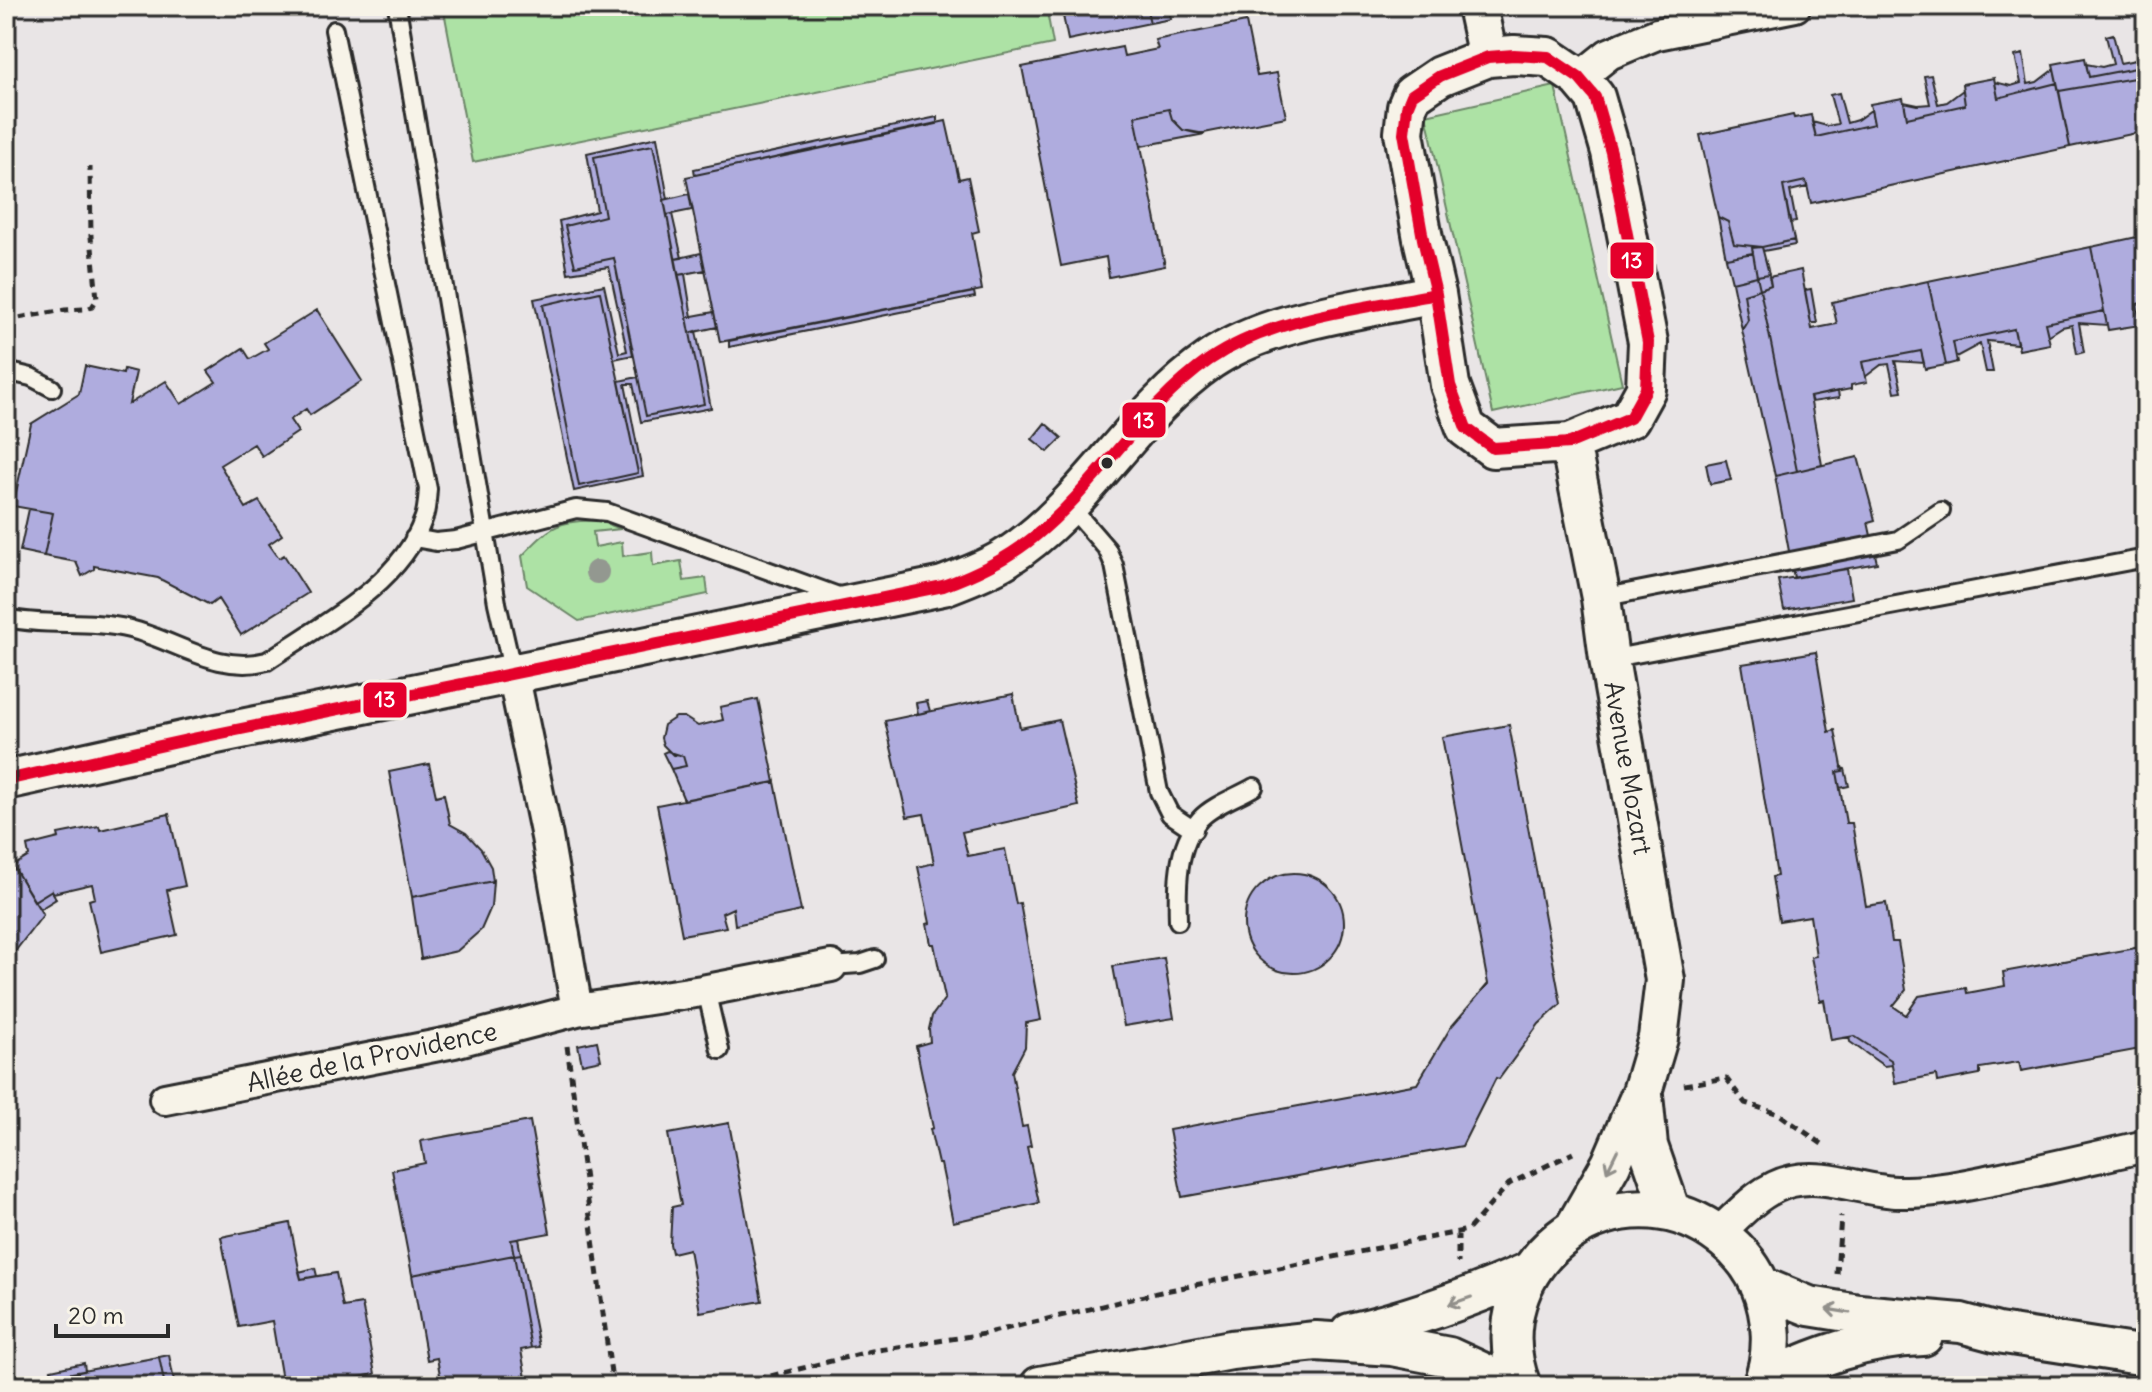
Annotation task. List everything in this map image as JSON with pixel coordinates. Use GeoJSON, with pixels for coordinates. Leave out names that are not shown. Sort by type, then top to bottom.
{"type":"FeatureCollection","features":[{"type":"Feature","properties":{"kind":"street"},"geometry":{"type":"LineString","coordinates":[[1477,6],[1488,57]]}},
{"type":"Feature","properties":{"kind":"street"},"geometry":{"type":"LineString","coordinates":[[1579,78],[1609,54],[1657,34],[1795,6]]}},
{"type":"Feature","properties":{"kind":"street"},"geometry":{"type":"LineString","coordinates":[[1488,57],[1548,57],[1579,78],[1595,97],[1611,152],[1648,342],[1646,389],[1630,418],[1570,443],[1493,448],[1466,428],[1450,385],[1436,294],[1404,133],[1407,107],[1412,95],[1440,76],[1488,57]]}},
{"type":"Feature","properties":{"kind":"street"},"geometry":{"type":"LineString","coordinates":[[6,780],[187,740],[943,586],[1004,559],[1026,542],[1068,503],[1179,383],[1234,346],[1263,333],[1304,322],[1436,294]]}},
{"type":"Feature","properties":{"kind":"street","name":"Avenue Mozart"},"geometry":{"type":"LineString","coordinates":[[1570,443],[1601,598],[1665,980],[1658,1038],[1642,1092],[1611,1164],[1575,1227]]}},
{"type":"Feature","properties":{"kind":"street"},"geometry":{"type":"LineString","coordinates":[[513,673],[547,837],[570,1012]]}},
{"type":"Feature","properties":{"kind":"street","name":"Allée de la Providence"},"geometry":{"type":"LineString","coordinates":[[165,1099],[454,1042],[570,1012],[831,966]]}},
{"type":"Feature","properties":{"kind":"street","name":"Avenue Mozart"},"geometry":{"type":"LineString","coordinates":[[1642,1092],[1648,1146],[1671,1212]]}},
{"type":"Feature","properties":{"kind":"street"},"geometry":{"type":"LineString","coordinates":[[1718,1234],[1758,1197],[1792,1181],[1830,1180],[1901,1193],[2050,1169],[2146,1146]]}},
{"type":"Feature","properties":{"kind":"street"},"geometry":{"type":"LineString","coordinates":[[1521,1386],[1512,1333],[1520,1293],[1531,1271],[1549,1248],[1575,1227],[1614,1211],[1644,1209],[1671,1212],[1695,1220],[1718,1234],[1743,1257],[1760,1286],[1768,1309],[1771,1334],[1763,1384]]}},
{"type":"Feature","properties":{"kind":"street"},"geometry":{"type":"LineString","coordinates":[[1040,1386],[1231,1350],[1316,1341],[1398,1322],[1476,1296],[1531,1271]]}},
{"type":"Feature","properties":{"kind":"street"},"geometry":{"type":"LineString","coordinates":[[1760,1286],[1809,1306],[1961,1323],[1998,1333],[2146,1356]]}},
{"type":"Feature","properties":{"kind":"street"},"geometry":{"type":"LineString","coordinates":[[1763,1384],[1806,1361],[1888,1337],[1998,1333]]}},
{"type":"Feature","properties":{"kind":"street"},"geometry":{"type":"LineString","coordinates":[[1316,1341],[1392,1346],[1449,1357],[1512,1386]]}},
{"type":"Feature","properties":{"kind":"lane"},"geometry":{"type":"LineString","coordinates":[[397,6],[485,533],[513,673]]}},
{"type":"Feature","properties":{"kind":"lane"},"geometry":{"type":"LineString","coordinates":[[6,618],[24,622],[114,625],[220,662],[254,664],[267,661],[372,590],[391,572],[414,538],[424,519],[428,489],[334,30]]}},
{"type":"Feature","properties":{"kind":"lane"},"geometry":{"type":"LineString","coordinates":[[6,371],[31,377],[52,388]]}},
{"type":"Feature","properties":{"kind":"lane"},"geometry":{"type":"LineString","coordinates":[[1068,503],[1107,549],[1114,565],[1159,792],[1170,814],[1194,830]]}},
{"type":"Feature","properties":{"kind":"lane"},"geometry":{"type":"LineString","coordinates":[[414,538],[436,542],[485,533],[576,509],[592,509],[861,604]]}},
{"type":"Feature","properties":{"kind":"lane"},"geometry":{"type":"LineString","coordinates":[[1601,598],[1898,540],[1941,511]]}},
{"type":"Feature","properties":{"kind":"lane"},"geometry":{"type":"LineString","coordinates":[[1609,659],[2146,558]]}},
{"type":"Feature","properties":{"kind":"lane"},"geometry":{"type":"LineString","coordinates":[[1178,921],[1180,866],[1194,830],[1204,816],[1254,787]]}},
{"type":"Feature","properties":{"kind":"lane"},"geometry":{"type":"LineString","coordinates":[[831,966],[860,964],[875,959]]}},
{"type":"Feature","properties":{"kind":"lane"},"geometry":{"type":"LineString","coordinates":[[706,990],[720,1050]]}},
{"type":"Feature","properties":{"kind":"path"},"geometry":{"type":"LineString","coordinates":[[6,320],[85,309],[92,307],[97,299],[90,167]]}},
{"type":"Feature","properties":{"kind":"path"},"geometry":{"type":"LineString","coordinates":[[570,1012],[611,1373],[608,1386]]}},
{"type":"Feature","properties":{"kind":"path"},"geometry":{"type":"LineString","coordinates":[[730,1386],[872,1351],[984,1334],[1165,1291],[1468,1230],[1509,1184],[1566,1155],[1581,1151]]}},
{"type":"Feature","properties":{"kind":"green space"},"geometry":{"type":"Polygon","coordinates":[[[443,6],[1046,6],[1053,44],[473,162],[443,6]]]}},
{"type":"Feature","properties":{"kind":"green space"},"geometry":{"type":"Polygon","coordinates":[[[1555,86],[1622,384],[1493,413],[1426,115],[1555,86]]]}},
{"type":"Feature","properties":{"kind":"green space"},"geometry":{"type":"Polygon","coordinates":[[[600,521],[621,529],[593,532],[595,547],[622,542],[623,556],[652,552],[653,566],[681,561],[684,581],[706,578],[708,594],[579,621],[527,586],[522,556],[540,538],[564,524],[600,521]]]}},
{"type":"Feature","properties":{"kind":"building"},"geometry":{"type":"Polygon","coordinates":[[[1061,6],[1146,6],[1150,23],[1068,40],[1061,6]]]}},
{"type":"Feature","properties":{"kind":"building"},"geometry":{"type":"Polygon","coordinates":[[[1146,6],[1168,6],[1171,19],[1150,23],[1146,6]]]}},
{"type":"Feature","properties":{"kind":"building"},"geometry":{"type":"Polygon","coordinates":[[[1246,22],[1257,76],[1277,73],[1286,117],[1199,134],[1183,130],[1172,119],[1169,109],[1135,116],[1165,266],[1109,277],[1106,257],[1061,266],[1022,67],[1122,47],[1124,56],[1158,49],[1155,40],[1246,22]]]}},
{"type":"Feature","properties":{"kind":"building"},"geometry":{"type":"Polygon","coordinates":[[[2113,34],[2120,63],[2146,58],[2146,66],[2089,77],[2086,64],[2102,67],[2113,64],[2106,36],[2113,34]]]}},
{"type":"Feature","properties":{"kind":"building"},"geometry":{"type":"Polygon","coordinates":[[[2023,54],[2028,84],[2037,82],[2054,69],[2057,83],[1998,98],[1995,82],[2011,86],[2021,83],[2015,56],[2023,54]]]}},
{"type":"Feature","properties":{"kind":"building"},"geometry":{"type":"Polygon","coordinates":[[[2085,58],[2089,77],[2146,66],[2146,76],[2059,91],[2053,64],[2085,58]]]}},
{"type":"Feature","properties":{"kind":"building"},"geometry":{"type":"Polygon","coordinates":[[[1931,75],[1938,104],[1947,102],[1963,90],[1965,105],[1907,118],[1904,102],[1930,104],[1924,76],[1931,75]]]}},
{"type":"Feature","properties":{"kind":"building"},"geometry":{"type":"Polygon","coordinates":[[[2146,76],[2146,131],[2070,147],[2059,91],[2146,76]]]}},
{"type":"Feature","properties":{"kind":"building"},"geometry":{"type":"Polygon","coordinates":[[[1994,78],[1998,98],[2057,83],[2070,147],[1811,203],[1806,181],[1783,186],[1794,240],[1762,247],[1734,244],[1728,222],[1718,217],[1700,135],[1793,115],[1794,118],[1811,115],[1816,137],[1874,124],[1870,104],[1903,98],[1907,118],[1965,105],[1962,84],[1994,78]]]}},
{"type":"Feature","properties":{"kind":"building"},"geometry":{"type":"Polygon","coordinates":[[[1839,93],[1847,123],[1871,110],[1874,124],[1816,137],[1812,122],[1827,126],[1838,124],[1830,95],[1839,93]]]}},
{"type":"Feature","properties":{"kind":"building"},"geometry":{"type":"Polygon","coordinates":[[[1169,109],[1172,119],[1183,130],[1205,134],[1141,146],[1135,116],[1169,109]]]}},
{"type":"Feature","properties":{"kind":"building"},"geometry":{"type":"Polygon","coordinates":[[[937,117],[937,124],[695,175],[694,169],[937,117]]]}},
{"type":"Feature","properties":{"kind":"building"},"geometry":{"type":"Polygon","coordinates":[[[946,121],[959,179],[968,177],[979,231],[972,233],[982,290],[720,342],[686,177],[946,121]]]}},
{"type":"Feature","properties":{"kind":"building"},"geometry":{"type":"Polygon","coordinates":[[[657,137],[668,199],[664,200],[653,145],[594,157],[605,216],[565,226],[575,266],[614,258],[633,355],[614,359],[600,292],[543,305],[579,486],[638,473],[619,381],[638,377],[646,416],[704,404],[690,333],[696,331],[711,408],[641,422],[633,384],[625,384],[643,476],[574,491],[534,299],[604,285],[619,353],[627,351],[609,267],[568,273],[559,221],[597,211],[587,153],[657,137]]]}},
{"type":"Feature","properties":{"kind":"building"},"geometry":{"type":"Polygon","coordinates":[[[653,145],[704,404],[646,416],[614,258],[575,266],[565,226],[605,216],[594,157],[653,145]]]}},
{"type":"Feature","properties":{"kind":"building"},"geometry":{"type":"Polygon","coordinates":[[[1806,181],[1807,187],[1790,191],[1796,222],[1790,223],[1783,186],[1806,181]]]}},
{"type":"Feature","properties":{"kind":"building"},"geometry":{"type":"Polygon","coordinates":[[[689,194],[692,210],[667,215],[664,200],[689,194]]]}},
{"type":"Feature","properties":{"kind":"building"},"geometry":{"type":"Polygon","coordinates":[[[672,214],[682,258],[675,259],[667,215],[672,214]]]}},
{"type":"Feature","properties":{"kind":"building"},"geometry":{"type":"Polygon","coordinates":[[[1718,217],[1728,222],[1734,244],[1762,247],[1752,248],[1753,253],[1726,258],[1718,217]]]}},
{"type":"Feature","properties":{"kind":"building"},"geometry":{"type":"Polygon","coordinates":[[[2146,235],[2146,302],[2137,304],[2140,325],[2108,330],[2091,247],[2146,235]]]}},
{"type":"Feature","properties":{"kind":"building"},"geometry":{"type":"Polygon","coordinates":[[[1794,240],[1795,245],[1763,251],[1762,247],[1794,240]]]}},
{"type":"Feature","properties":{"kind":"building"},"geometry":{"type":"Polygon","coordinates":[[[1762,247],[1769,274],[1757,276],[1752,248],[1762,247]]]}},
{"type":"Feature","properties":{"kind":"building"},"geometry":{"type":"Polygon","coordinates":[[[2091,247],[2104,311],[2045,323],[2050,344],[2019,350],[2014,329],[1953,342],[1957,362],[1946,365],[1928,281],[2091,247]]]}},
{"type":"Feature","properties":{"kind":"building"},"geometry":{"type":"Polygon","coordinates":[[[701,253],[705,270],[678,275],[675,259],[701,253]]]}},
{"type":"Feature","properties":{"kind":"building"},"geometry":{"type":"Polygon","coordinates":[[[1753,253],[1757,276],[1732,282],[1726,258],[1753,253]]]}},
{"type":"Feature","properties":{"kind":"building"},"geometry":{"type":"Polygon","coordinates":[[[1801,270],[1812,329],[1837,324],[1832,302],[1928,281],[1946,365],[1925,369],[1921,351],[1862,362],[1867,382],[1851,385],[1851,389],[1810,397],[1822,465],[1797,471],[1760,289],[1771,285],[1769,277],[1801,270]]]}},
{"type":"Feature","properties":{"kind":"building"},"geometry":{"type":"Polygon","coordinates":[[[685,274],[692,317],[687,317],[678,275],[685,274]]]}},
{"type":"Feature","properties":{"kind":"building"},"geometry":{"type":"Polygon","coordinates":[[[1769,274],[1771,285],[1760,289],[1757,276],[1769,274]]]}},
{"type":"Feature","properties":{"kind":"building"},"geometry":{"type":"Polygon","coordinates":[[[1757,276],[1760,289],[1744,294],[1748,320],[1742,330],[1732,282],[1757,276]]]}},
{"type":"Feature","properties":{"kind":"building"},"geometry":{"type":"Polygon","coordinates":[[[1760,289],[1797,471],[1775,476],[1742,330],[1748,320],[1744,294],[1760,289]]]}},
{"type":"Feature","properties":{"kind":"building"},"geometry":{"type":"Polygon","coordinates":[[[1811,289],[1817,323],[1811,323],[1805,290],[1811,289]]]}},
{"type":"Feature","properties":{"kind":"building"},"geometry":{"type":"Polygon","coordinates":[[[600,292],[638,473],[579,486],[543,305],[600,292]]]}},
{"type":"Feature","properties":{"kind":"building"},"geometry":{"type":"Polygon","coordinates":[[[974,292],[975,297],[729,347],[729,341],[974,292]]]}},
{"type":"Feature","properties":{"kind":"building"},"geometry":{"type":"Polygon","coordinates":[[[2146,302],[2146,311],[2139,317],[2137,304],[2146,302]]]}},
{"type":"Feature","properties":{"kind":"building"},"geometry":{"type":"Polygon","coordinates":[[[317,310],[362,381],[310,415],[306,409],[290,420],[298,432],[262,456],[254,444],[220,465],[246,508],[259,501],[282,535],[269,544],[279,558],[284,555],[308,593],[241,635],[218,599],[210,605],[158,578],[94,566],[82,576],[76,562],[44,556],[53,513],[13,506],[31,424],[79,394],[85,366],[123,374],[124,369],[136,372],[129,404],[166,381],[181,404],[216,382],[208,371],[243,348],[250,359],[268,349],[264,343],[317,310]]]}},
{"type":"Feature","properties":{"kind":"building"},"geometry":{"type":"Polygon","coordinates":[[[2104,311],[2107,325],[2079,323],[2084,352],[2077,354],[2072,325],[2048,336],[2045,323],[2104,311]]]}},
{"type":"Feature","properties":{"kind":"building"},"geometry":{"type":"Polygon","coordinates":[[[714,312],[717,327],[690,333],[687,317],[714,312]]]}},
{"type":"Feature","properties":{"kind":"building"},"geometry":{"type":"Polygon","coordinates":[[[2014,329],[2017,344],[1987,341],[1993,372],[1986,372],[1980,344],[1956,357],[1953,342],[2014,329]]]}},
{"type":"Feature","properties":{"kind":"building"},"geometry":{"type":"Polygon","coordinates":[[[1921,351],[1924,363],[1895,361],[1902,391],[1895,392],[1889,364],[1881,365],[1865,377],[1862,362],[1921,351]]]}},
{"type":"Feature","properties":{"kind":"building"},"geometry":{"type":"Polygon","coordinates":[[[1838,391],[1839,398],[1812,402],[1810,397],[1838,391]]]}},
{"type":"Feature","properties":{"kind":"building"},"geometry":{"type":"Polygon","coordinates":[[[1045,423],[1062,438],[1048,452],[1032,439],[1045,423]]]}},
{"type":"Feature","properties":{"kind":"building"},"geometry":{"type":"Polygon","coordinates":[[[1858,457],[1875,520],[1868,522],[1877,563],[1794,578],[1775,476],[1858,457]]]}},
{"type":"Feature","properties":{"kind":"building"},"geometry":{"type":"Polygon","coordinates":[[[1726,460],[1731,480],[1710,484],[1706,464],[1726,460]]]}},
{"type":"Feature","properties":{"kind":"building"},"geometry":{"type":"Polygon","coordinates":[[[29,509],[53,513],[44,556],[20,551],[29,509]]]}},
{"type":"Feature","properties":{"kind":"building"},"geometry":{"type":"Polygon","coordinates":[[[1847,569],[1852,598],[1784,610],[1778,580],[1847,569]]]}},
{"type":"Feature","properties":{"kind":"building"},"geometry":{"type":"Polygon","coordinates":[[[1816,652],[1829,732],[1835,730],[1843,771],[1837,772],[1846,823],[1852,823],[1866,906],[1886,903],[1892,942],[1898,942],[1906,990],[1893,1006],[1906,1015],[1919,996],[1966,988],[1967,993],[2005,986],[2003,972],[2146,946],[2146,1048],[2021,1071],[2019,1062],[1980,1068],[1980,1074],[1937,1082],[1936,1075],[1895,1083],[1891,1060],[1854,1036],[1831,1040],[1824,1000],[1820,1001],[1811,957],[1816,956],[1810,916],[1779,921],[1772,877],[1777,876],[1742,664],[1816,652]]]}},
{"type":"Feature","properties":{"kind":"building"},"geometry":{"type":"Polygon","coordinates":[[[1013,694],[1020,728],[1059,720],[1079,806],[962,832],[968,856],[1005,849],[1016,904],[1020,903],[1041,1020],[1026,1023],[1025,1047],[1012,1072],[1022,1127],[1027,1126],[1031,1146],[1027,1147],[1039,1203],[953,1222],[930,1129],[933,1128],[916,1046],[930,1042],[932,1016],[945,998],[934,944],[931,944],[927,924],[930,923],[918,867],[934,863],[924,814],[907,817],[885,721],[1013,694]]]}},
{"type":"Feature","properties":{"kind":"building"},"geometry":{"type":"Polygon","coordinates":[[[758,699],[775,782],[684,800],[671,769],[686,766],[683,756],[673,755],[663,745],[664,725],[676,717],[684,717],[698,726],[723,720],[720,707],[758,699]]]}},
{"type":"Feature","properties":{"kind":"building"},"geometry":{"type":"Polygon","coordinates":[[[927,701],[930,711],[918,714],[916,703],[927,701]]]}},
{"type":"Feature","properties":{"kind":"building"},"geometry":{"type":"Polygon","coordinates":[[[1509,725],[1561,1004],[1539,1024],[1499,1079],[1496,1078],[1462,1146],[1182,1197],[1169,1130],[1417,1084],[1451,1027],[1488,984],[1442,737],[1509,725]]]}},
{"type":"Feature","properties":{"kind":"building"},"geometry":{"type":"Polygon","coordinates":[[[667,751],[683,756],[686,766],[671,769],[663,753],[667,751]]]}},
{"type":"Feature","properties":{"kind":"building"},"geometry":{"type":"Polygon","coordinates":[[[429,764],[436,796],[444,794],[450,824],[466,833],[481,849],[491,867],[493,881],[412,897],[389,772],[429,764]]]}},
{"type":"Feature","properties":{"kind":"building"},"geometry":{"type":"Polygon","coordinates":[[[1842,768],[1845,769],[1849,786],[1840,788],[1837,772],[1843,771],[1842,768]]]}},
{"type":"Feature","properties":{"kind":"building"},"geometry":{"type":"Polygon","coordinates":[[[775,782],[801,911],[735,925],[733,908],[722,913],[726,927],[682,935],[657,805],[775,782]]]}},
{"type":"Feature","properties":{"kind":"building"},"geometry":{"type":"Polygon","coordinates":[[[169,814],[185,886],[167,890],[177,935],[101,952],[89,900],[95,898],[92,884],[53,893],[52,890],[34,901],[13,866],[29,856],[27,846],[59,838],[58,834],[99,826],[100,830],[169,814]]]}},
{"type":"Feature","properties":{"kind":"building"},"geometry":{"type":"Polygon","coordinates":[[[13,866],[43,915],[6,963],[6,870],[13,866]]]}},
{"type":"Feature","properties":{"kind":"building"},"geometry":{"type":"Polygon","coordinates":[[[1294,873],[1313,877],[1329,888],[1340,904],[1344,923],[1340,942],[1329,958],[1313,969],[1294,973],[1275,969],[1259,958],[1248,942],[1244,923],[1248,904],[1259,888],[1275,877],[1294,873]]]}},
{"type":"Feature","properties":{"kind":"building"},"geometry":{"type":"Polygon","coordinates":[[[493,881],[491,907],[481,930],[457,951],[421,959],[412,897],[493,881]]]}},
{"type":"Feature","properties":{"kind":"building"},"geometry":{"type":"Polygon","coordinates":[[[52,890],[56,899],[40,909],[34,901],[52,890]]]}},
{"type":"Feature","properties":{"kind":"building"},"geometry":{"type":"Polygon","coordinates":[[[1164,958],[1174,1018],[1124,1026],[1113,966],[1164,958]]]}},
{"type":"Feature","properties":{"kind":"building"},"geometry":{"type":"Polygon","coordinates":[[[1854,1036],[1891,1060],[1892,1065],[1884,1066],[1850,1042],[1849,1037],[1854,1036]]]}},
{"type":"Feature","properties":{"kind":"building"},"geometry":{"type":"Polygon","coordinates":[[[597,1041],[601,1060],[582,1064],[578,1045],[597,1041]]]}},
{"type":"Feature","properties":{"kind":"building"},"geometry":{"type":"Polygon","coordinates":[[[530,1121],[550,1233],[511,1240],[514,1255],[412,1275],[392,1170],[425,1163],[421,1141],[530,1121]]]}},
{"type":"Feature","properties":{"kind":"building"},"geometry":{"type":"Polygon","coordinates":[[[729,1123],[762,1301],[700,1312],[689,1249],[672,1253],[670,1244],[672,1207],[681,1205],[668,1134],[729,1123]]]}},
{"type":"Feature","properties":{"kind":"building"},"geometry":{"type":"Polygon","coordinates":[[[290,1223],[301,1279],[336,1273],[343,1307],[362,1304],[375,1374],[313,1386],[283,1386],[272,1321],[239,1327],[221,1237],[290,1223]]]}},
{"type":"Feature","properties":{"kind":"building"},"geometry":{"type":"Polygon","coordinates":[[[518,1239],[521,1254],[514,1255],[511,1240],[518,1239]]]}},
{"type":"Feature","properties":{"kind":"building"},"geometry":{"type":"Polygon","coordinates":[[[521,1254],[539,1347],[531,1348],[514,1255],[521,1254]]]}},
{"type":"Feature","properties":{"kind":"building"},"geometry":{"type":"Polygon","coordinates":[[[514,1255],[531,1348],[521,1350],[526,1378],[481,1386],[442,1386],[437,1358],[427,1360],[412,1275],[514,1255]]]}},
{"type":"Feature","properties":{"kind":"building"},"geometry":{"type":"Polygon","coordinates":[[[315,1268],[317,1276],[301,1279],[299,1272],[315,1268]]]}},
{"type":"Feature","properties":{"kind":"building"},"geometry":{"type":"Polygon","coordinates":[[[169,1355],[175,1386],[165,1386],[159,1357],[169,1355]]]}},
{"type":"Feature","properties":{"kind":"building"},"geometry":{"type":"Polygon","coordinates":[[[159,1357],[165,1386],[6,1386],[6,1385],[159,1357]]]}},
{"type":"Feature","properties":{"kind":"building"},"geometry":{"type":"Polygon","coordinates":[[[84,1363],[85,1371],[53,1377],[51,1370],[84,1363]]]}},
{"type":"Feature","properties":{"kind":"transit line","name":"13"},"geometry":{"type":"LineString","coordinates":[[1514,55],[1548,57],[1579,78],[1595,97],[1611,152],[1648,342],[1646,389],[1630,418],[1570,443],[1493,448],[1466,428],[1450,385],[1436,294],[1404,133],[1407,107],[1412,95],[1440,76],[1488,57],[1514,55]]}},
{"type":"Feature","properties":{"kind":"transit line","name":"13"},"geometry":{"type":"LineString","coordinates":[[6,780],[187,740],[943,586],[990,566],[1034,537],[1079,494],[1162,401],[1209,360],[1234,345],[1261,333],[1319,316],[1436,294]]}}]}
